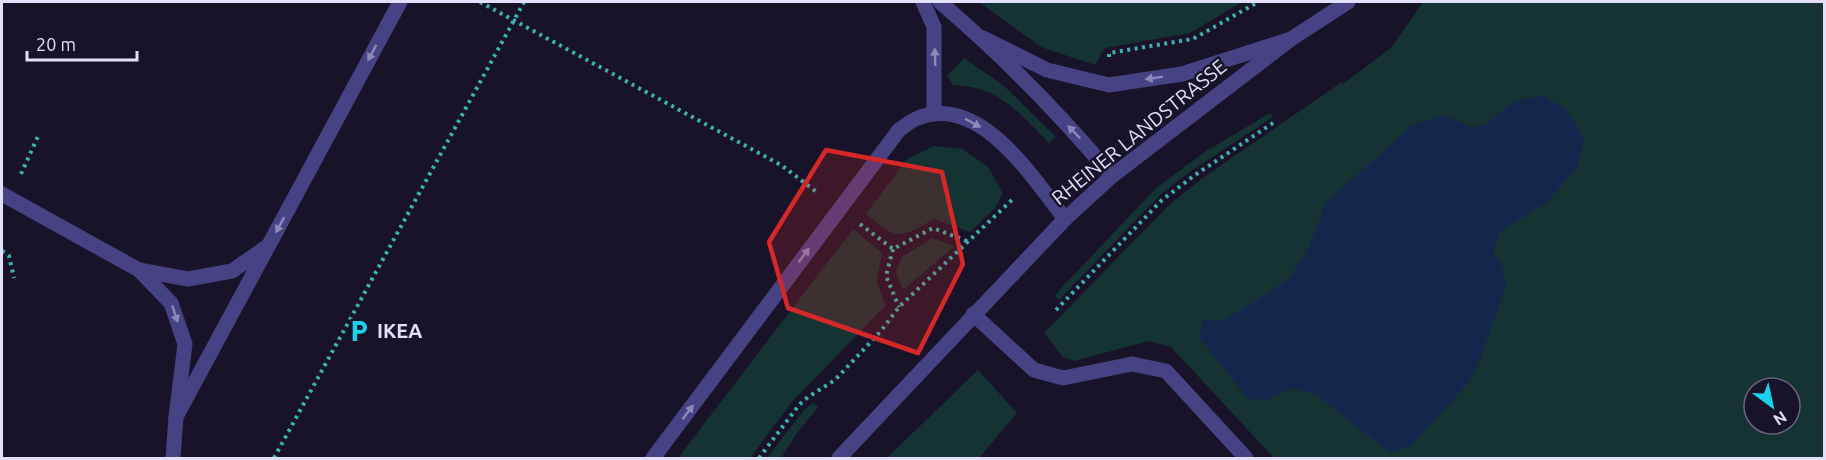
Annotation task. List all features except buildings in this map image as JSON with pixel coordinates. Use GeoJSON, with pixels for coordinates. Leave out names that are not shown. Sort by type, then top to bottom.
{"type":"FeatureCollection","features":[{"type":"Feature","properties":{"kind":"street"},"geometry":{"type":"LineString","coordinates":[[176,417],[400,2]]}},
{"type":"Feature","properties":{"kind":"street"},"geometry":{"type":"LineString","coordinates":[[923,2],[933,27],[934,114]]}},
{"type":"Feature","properties":{"kind":"street"},"geometry":{"type":"LineString","coordinates":[[940,2],[983,38],[1079,137],[1112,176]]}},
{"type":"Feature","properties":{"kind":"street","name":"RHEINER LANDSTRASSE"},"geometry":{"type":"LineString","coordinates":[[839,459],[973,314],[1065,219],[1112,176],[1291,39],[1348,2]]}},
{"type":"Feature","properties":{"kind":"street"},"geometry":{"type":"LineString","coordinates":[[983,38],[1047,70],[1109,85],[1182,74],[1291,39]]}},
{"type":"Feature","properties":{"kind":"street"},"geometry":{"type":"LineString","coordinates":[[653,459],[899,130],[918,118],[951,113],[974,121],[1008,148],[1065,219]]}},
{"type":"Feature","properties":{"kind":"street"},"geometry":{"type":"LineString","coordinates":[[2,194],[139,270],[171,303],[185,344],[173,459]]}},
{"type":"Feature","properties":{"kind":"street"},"geometry":{"type":"LineString","coordinates":[[139,270],[188,279],[232,271],[268,246]]}},
{"type":"Feature","properties":{"kind":"street"},"geometry":{"type":"LineString","coordinates":[[973,314],[1034,370],[1063,378],[1132,363],[1166,371],[1246,459]]}},
{"type":"Feature","properties":{"kind":"path"},"geometry":{"type":"LineString","coordinates":[[480,2],[781,165],[893,249]]}},
{"type":"Feature","properties":{"kind":"path"},"geometry":{"type":"LineString","coordinates":[[274,459],[524,2]]}},
{"type":"Feature","properties":{"kind":"path"},"geometry":{"type":"LineString","coordinates":[[1056,310],[1162,200],[1276,121]]}},
{"type":"Feature","properties":{"kind":"path"},"geometry":{"type":"LineString","coordinates":[[759,459],[799,405],[835,380],[881,331],[899,307],[969,242],[933,228],[893,249],[886,276],[899,307]]}},
{"type":"Feature","properties":{"kind":"path"},"geometry":{"type":"LineString","coordinates":[[2,251],[9,256],[14,278]]}},
{"type":"Feature","properties":{"kind":"highlighted area"},"geometry":{"type":"Polygon","coordinates":[[[826,150],[942,172],[963,264],[918,353],[788,308],[769,242],[826,150]]]}},
{"type":"Feature","properties":{"kind":"green space"},"geometry":{"type":"Polygon","coordinates":[[[979,2],[1242,2],[1190,33],[1105,48],[1095,65],[1041,47],[979,2]]]}},
{"type":"Feature","properties":{"kind":"green space"},"geometry":{"type":"Polygon","coordinates":[[[1423,2],[1824,2],[1824,458],[1274,458],[1171,347],[1149,341],[1074,361],[1062,356],[1044,333],[1168,206],[1201,179],[1342,82],[1343,84],[1391,48],[1423,2]]]}},
{"type":"Feature","properties":{"kind":"green space"},"geometry":{"type":"Polygon","coordinates":[[[964,58],[1004,86],[1056,137],[1049,143],[1018,112],[996,96],[983,90],[953,85],[947,76],[964,58]]]}},
{"type":"Feature","properties":{"kind":"green space"},"geometry":{"type":"Polygon","coordinates":[[[1270,113],[1273,117],[1191,171],[1160,195],[1059,300],[1055,295],[1155,189],[1206,151],[1270,113]]]}},
{"type":"Feature","properties":{"kind":"green space"},"geometry":{"type":"Polygon","coordinates":[[[934,146],[963,149],[988,167],[1003,193],[994,209],[970,232],[934,219],[905,234],[892,233],[866,214],[907,159],[934,146]]]}},
{"type":"Feature","properties":{"kind":"green space"},"geometry":{"type":"Polygon","coordinates":[[[853,229],[882,253],[877,281],[885,306],[792,402],[750,458],[678,458],[853,229]]]}},
{"type":"Feature","properties":{"kind":"green space"},"geometry":{"type":"Polygon","coordinates":[[[932,238],[955,246],[903,290],[896,272],[902,257],[932,238]]]}},
{"type":"Feature","properties":{"kind":"green space"},"geometry":{"type":"Polygon","coordinates":[[[978,370],[1017,413],[979,458],[887,458],[978,370]]]}},
{"type":"Feature","properties":{"kind":"green space"},"geometry":{"type":"Polygon","coordinates":[[[813,403],[818,407],[781,458],[767,458],[804,410],[813,403]]]}},
{"type":"Feature","properties":{"kind":"water"},"geometry":{"type":"Polygon","coordinates":[[[1544,96],[1567,110],[1584,139],[1576,169],[1547,202],[1499,233],[1493,253],[1503,267],[1506,286],[1479,362],[1467,384],[1411,446],[1390,453],[1317,395],[1292,388],[1266,400],[1248,399],[1199,337],[1204,320],[1223,320],[1287,280],[1307,252],[1326,203],[1411,126],[1445,115],[1471,128],[1487,124],[1513,101],[1544,96]]]}},
{"type":"Feature","properties":{"kind":"place","name":"IKEA"},"geometry":{"type":"Point","coordinates":[359,331]}}]}
